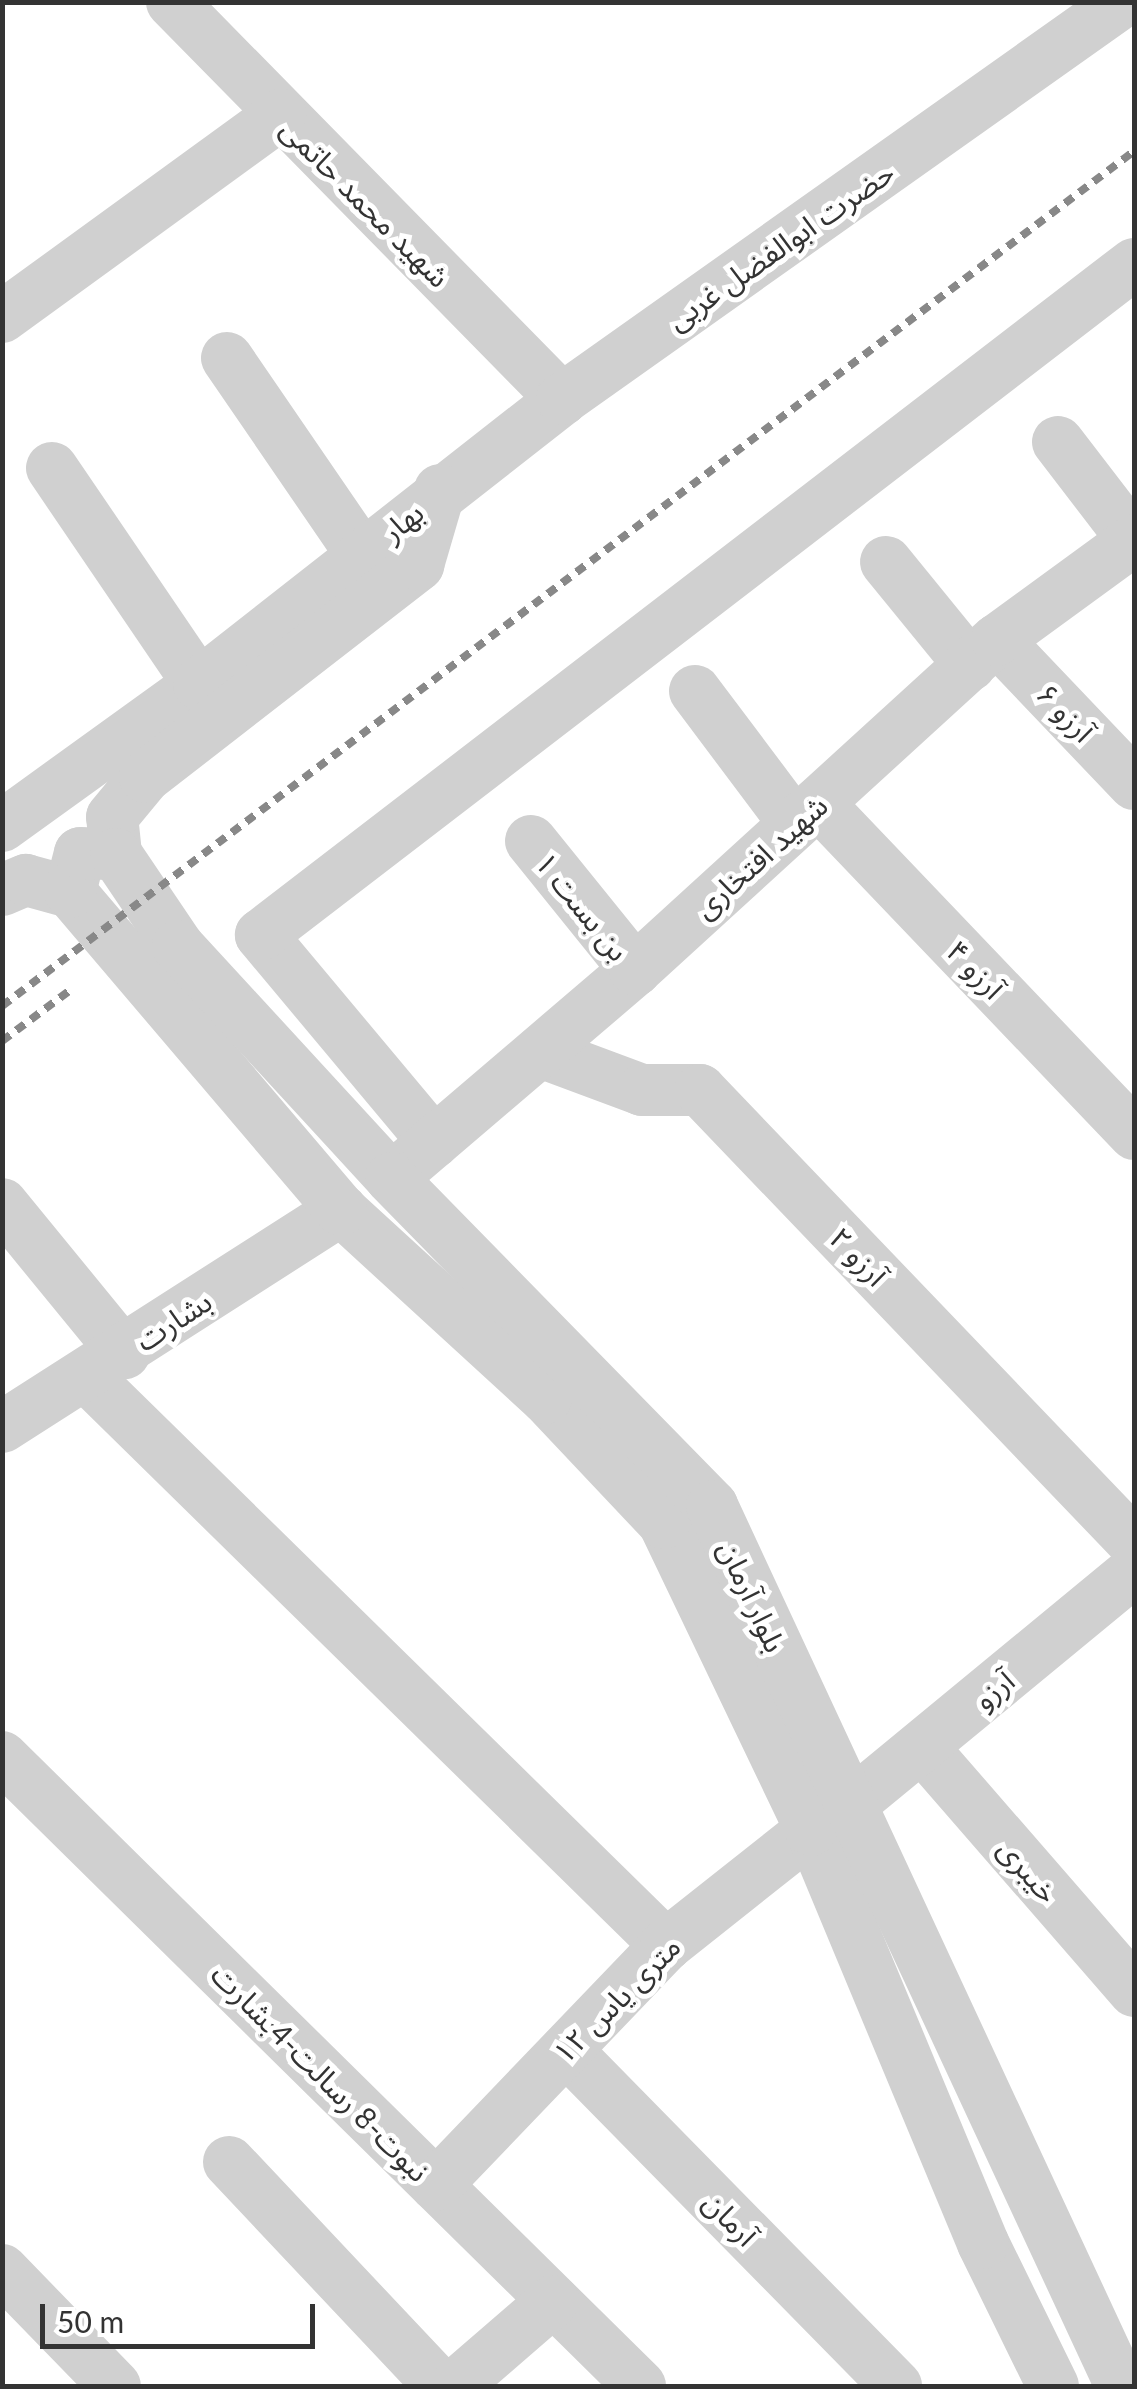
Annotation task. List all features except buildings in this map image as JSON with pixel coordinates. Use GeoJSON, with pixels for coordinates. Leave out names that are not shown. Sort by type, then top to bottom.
{"type":"FeatureCollection","features":[{"type":"Feature","properties":{"kind":"street","name":"شهید محمد حاتمی"},"geometry":{"type":"LineString","coordinates":[[172,2],[562,398]]}},
{"type":"Feature","properties":{"kind":"street","name":"حضرت ابوالفضل غربی"},"geometry":{"type":"LineString","coordinates":[[440,490],[1090,11]]}},
{"type":"Feature","properties":{"kind":"street"},"geometry":{"type":"LineString","coordinates":[[2,318],[280,115]]}},
{"type":"Feature","properties":{"kind":"street"},"geometry":{"type":"LineString","coordinates":[[434,1142],[261,935],[1134,264]]}},
{"type":"Feature","properties":{"kind":"street"},"geometry":{"type":"LineString","coordinates":[[227,358],[361,554]]}},
{"type":"Feature","properties":{"kind":"street"},"geometry":{"type":"LineString","coordinates":[[1058,442],[1134,541]]}},
{"type":"Feature","properties":{"kind":"street"},"geometry":{"type":"LineString","coordinates":[[52,468],[199,684]]}},
{"type":"Feature","properties":{"kind":"street","name":"بهار"},"geometry":{"type":"LineString","coordinates":[[11,804],[199,684],[440,490]]}},
{"type":"Feature","properties":{"kind":"street","name":"بهار"},"geometry":{"type":"LineString","coordinates":[[116,854],[112,817],[145,778],[418,565],[440,490]]}},
{"type":"Feature","properties":{"kind":"street","name":"شهید افتخاری"},"geometry":{"type":"LineString","coordinates":[[391,1178],[635,970],[984,652],[1134,541]]}},
{"type":"Feature","properties":{"kind":"street","name":"آرزو ۶"},"geometry":{"type":"LineString","coordinates":[[886,562],[1134,784]]}},
{"type":"Feature","properties":{"kind":"street","name":"آرزو ۴"},"geometry":{"type":"LineString","coordinates":[[695,691],[806,814],[1134,1134]]}},
{"type":"Feature","properties":{"kind":"street","name":"بن بست ۱"},"geometry":{"type":"LineString","coordinates":[[531,841],[635,970]]}},
{"type":"Feature","properties":{"kind":"street"},"geometry":{"type":"LineString","coordinates":[[70,892],[80,853],[116,854],[169,970]]}},
{"type":"Feature","properties":{"kind":"street"},"geometry":{"type":"LineString","coordinates":[[2,890],[26,880],[70,892],[169,970]]}},
{"type":"Feature","properties":{"kind":"street","name":"بلوار آرمان"},"geometry":{"type":"LineString","coordinates":[[169,970],[391,1178],[712,1506],[830,1818],[983,2243],[1053,2386]]}},
{"type":"Feature","properties":{"kind":"street","name":"بلوار آرمان"},"geometry":{"type":"LineString","coordinates":[[169,970],[340,1210],[546,1398],[664,1523],[830,1818],[1121,2386]]}},
{"type":"Feature","properties":{"kind":"street","name":"آرزو ۲"},"geometry":{"type":"LineString","coordinates":[[540,1052],[642,1090],[700,1090],[1134,1567]]}},
{"type":"Feature","properties":{"kind":"street"},"geometry":{"type":"LineString","coordinates":[[2,1204],[105,1364],[666,1946]]}},
{"type":"Feature","properties":{"kind":"street","name":"بشارت"},"geometry":{"type":"LineString","coordinates":[[2,1427],[340,1210]]}},
{"type":"Feature","properties":{"kind":"street","name":"آرزو"},"geometry":{"type":"LineString","coordinates":[[830,1818],[923,1748],[1134,1567]]}},
{"type":"Feature","properties":{"kind":"street","name":"خیبری"},"geometry":{"type":"LineString","coordinates":[[923,1748],[1134,1992]]}},
{"type":"Feature","properties":{"kind":"street","name":"نبوت-8 رسالت-4بشارت"},"geometry":{"type":"LineString","coordinates":[[2,1757],[640,2386]]}},
{"type":"Feature","properties":{"kind":"street","name":"۱۲ متری یاس"},"geometry":{"type":"LineString","coordinates":[[436,2185],[666,1946],[830,1818]]}},
{"type":"Feature","properties":{"kind":"street","name":"آرمان"},"geometry":{"type":"LineString","coordinates":[[566,2050],[896,2386]]}},
{"type":"Feature","properties":{"kind":"street"},"geometry":{"type":"LineString","coordinates":[[228,2162],[440,2386]]}},
{"type":"Feature","properties":{"kind":"street"},"geometry":{"type":"LineString","coordinates":[[2,2270],[115,2386]]}},
{"type":"Feature","properties":{"kind":"street"},"geometry":{"type":"LineString","coordinates":[[454,2386],[553,2301]]}},
{"type":"Feature","properties":{"kind":"railway"},"geometry":{"type":"LineString","coordinates":[[2,1006],[1134,151]]}},
{"type":"Feature","properties":{"kind":"railway"},"geometry":{"type":"LineString","coordinates":[[2,1041],[73,988]]}}]}
